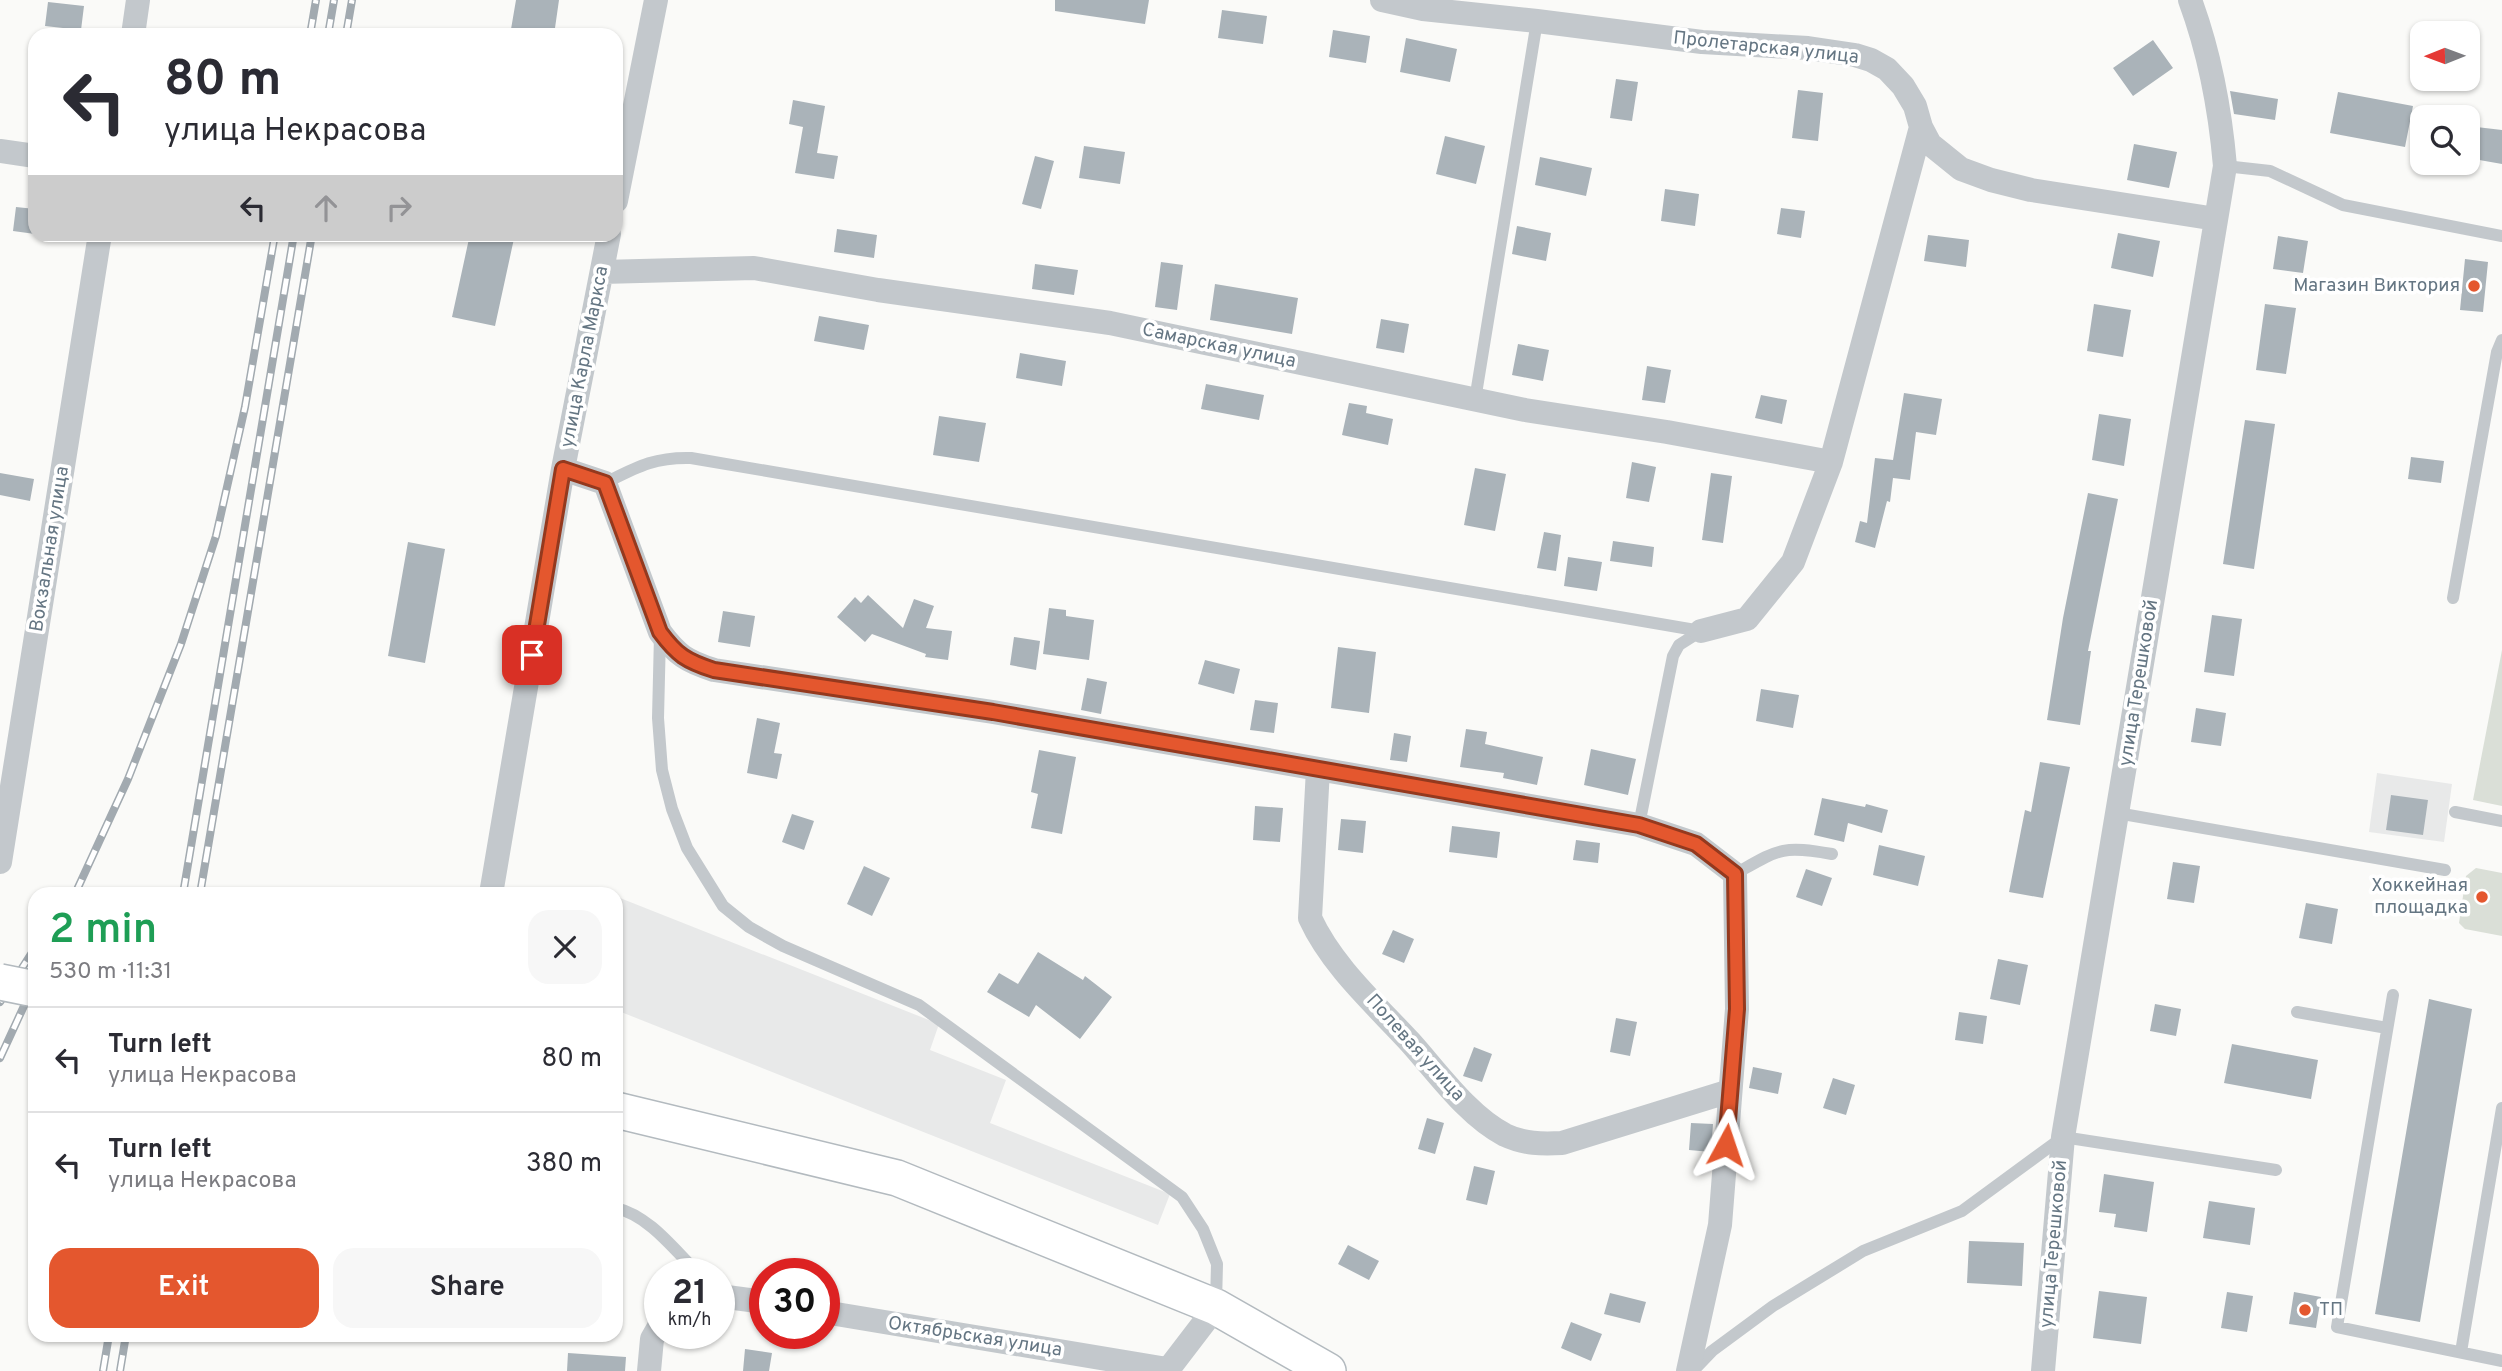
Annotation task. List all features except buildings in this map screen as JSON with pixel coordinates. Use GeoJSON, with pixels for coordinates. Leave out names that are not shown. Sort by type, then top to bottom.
{"type":"FeatureCollection","features":[{"type":"Feature","properties":{"kind":"street"},"geometry":{"type":"LineString","coordinates":[[134,28],[138,0]]}},
{"type":"Feature","properties":{"kind":"street"},"geometry":{"type":"LineString","coordinates":[[623,166],[656,0]]}},
{"type":"Feature","properties":{"kind":"street","name":"Пролетарская улица"},"geometry":{"type":"LineString","coordinates":[[1382,0],[1424,5],[1539,10],[1702,42],[1808,48],[1855,55],[1886,69],[1903,86],[1915,106],[1930,144],[1961,169],[2031,190],[2216,219]]}},
{"type":"Feature","properties":{"kind":"street","name":"улица Терешковой"},"geometry":{"type":"LineString","coordinates":[[2043,1371],[2063,1136],[2225,166],[2221,121],[2211,68],[2190,0]]}},
{"type":"Feature","properties":{"kind":"street"},"geometry":{"type":"LineString","coordinates":[[1700,631],[1747,619],[1793,562],[1831,462],[1922,127]]}},
{"type":"Feature","properties":{"kind":"street"},"geometry":{"type":"LineString","coordinates":[[0,151],[28,155]]}},
{"type":"Feature","properties":{"kind":"street","name":"Вокзальная улица"},"geometry":{"type":"LineString","coordinates":[[0,862],[99,242]]}},
{"type":"Feature","properties":{"kind":"street","name":"улица Карла Маркса"},"geometry":{"type":"LineString","coordinates":[[492,887],[563,469],[608,242]]}},
{"type":"Feature","properties":{"kind":"street","name":"Самарская улица"},"geometry":{"type":"LineString","coordinates":[[602,272],[754,268],[878,290],[1110,323],[1525,411],[1667,432],[1831,462]]}},
{"type":"Feature","properties":{"kind":"street"},"geometry":{"type":"LineString","coordinates":[[563,469],[605,483],[660,632],[676,653],[693,663],[714,670],[993,712],[1639,825],[1696,844],[1735,874],[1737,1009],[1720,1225],[1690,1371]]}},
{"type":"Feature","properties":{"kind":"street","name":"Полевая улица"},"geometry":{"type":"LineString","coordinates":[[1318,769],[1310,918],[1320,940],[1462,1102],[1504,1134],[1534,1144],[1562,1143],[1730,1091]]}},
{"type":"Feature","properties":{"kind":"street"},"geometry":{"type":"LineString","coordinates":[[0,982],[28,988]]}},
{"type":"Feature","properties":{"kind":"street"},"geometry":{"type":"LineString","coordinates":[[623,1112],[897,1178],[1216,1307],[1328,1371]]}},
{"type":"Feature","properties":{"kind":"street"},"geometry":{"type":"LineString","coordinates":[[1167,1370],[1216,1307]]}},
{"type":"Feature","properties":{"kind":"street","name":"Октябрьская улица"},"geometry":{"type":"LineString","coordinates":[[840,1315],[1167,1370]]}},
{"type":"Feature","properties":{"kind":"street"},"geometry":{"type":"LineString","coordinates":[[649,1371],[651,1349]]}},
{"type":"Feature","properties":{"kind":"lane"},"geometry":{"type":"LineString","coordinates":[[1475,400],[1539,10]]}},
{"type":"Feature","properties":{"kind":"lane"},"geometry":{"type":"LineString","coordinates":[[2225,166],[2270,171],[2343,205],[2502,236]]}},
{"type":"Feature","properties":{"kind":"lane"},"geometry":{"type":"LineString","coordinates":[[2453,598],[2497,352],[2502,340]]}},
{"type":"Feature","properties":{"kind":"lane"},"geometry":{"type":"LineString","coordinates":[[605,483],[650,461],[673,457],[691,458],[1700,631]]}},
{"type":"Feature","properties":{"kind":"lane"},"geometry":{"type":"LineString","coordinates":[[1639,825],[1673,656],[1679,645],[1700,631]]}},
{"type":"Feature","properties":{"kind":"lane"},"geometry":{"type":"LineString","coordinates":[[660,632],[658,718],[662,770],[672,809],[687,848],[723,906],[749,927],[783,946],[919,1005],[1182,1197],[1203,1229],[1217,1264],[1216,1307]]}},
{"type":"Feature","properties":{"kind":"lane"},"geometry":{"type":"LineString","coordinates":[[2455,812],[2502,821]]}},
{"type":"Feature","properties":{"kind":"lane"},"geometry":{"type":"LineString","coordinates":[[2117,813],[2445,870]]}},
{"type":"Feature","properties":{"kind":"lane"},"geometry":{"type":"LineString","coordinates":[[1735,874],[1773,852],[1796,848],[1832,854]]}},
{"type":"Feature","properties":{"kind":"lane"},"geometry":{"type":"LineString","coordinates":[[2393,995],[2337,1327],[2502,1361]]}},
{"type":"Feature","properties":{"kind":"lane"},"geometry":{"type":"LineString","coordinates":[[2297,1012],[2386,1028]]}},
{"type":"Feature","properties":{"kind":"lane"},"geometry":{"type":"LineString","coordinates":[[2462,1352],[2502,1108]]}},
{"type":"Feature","properties":{"kind":"lane"},"geometry":{"type":"LineString","coordinates":[[1690,1371],[1712,1351],[1773,1306],[1864,1251],[1962,1211],[2063,1136],[2276,1170]]}},
{"type":"Feature","properties":{"kind":"lane"},"geometry":{"type":"LineString","coordinates":[[623,1210],[646,1222],[683,1258]]}},
{"type":"Feature","properties":{"kind":"shaded area"},"geometry":{"type":"Polygon","coordinates":[[[2502,650],[2502,806],[2473,800],[2502,650]]]}},
{"type":"Feature","properties":{"kind":"shaded area"},"geometry":{"type":"Polygon","coordinates":[[[2377,773],[2452,784],[2444,842],[2369,832],[2377,773]]]}},
{"type":"Feature","properties":{"kind":"shaded area","name":"Хоккейная площадка"},"geometry":{"type":"Polygon","coordinates":[[[2476,868],[2502,873],[2502,936],[2465,929],[2459,923],[2466,876],[2476,868]]]}},
{"type":"Feature","properties":{"kind":"shaded area"},"geometry":{"type":"Polygon","coordinates":[[[623,899],[939,1024],[930,1050],[1006,1080],[990,1123],[1170,1194],[1158,1225],[623,1013],[623,899]]]}},
{"type":"Feature","properties":{"kind":"railway"},"geometry":{"type":"LineString","coordinates":[[311,28],[316,0]]}},
{"type":"Feature","properties":{"kind":"railway"},"geometry":{"type":"LineString","coordinates":[[329,28],[334,0]]}},
{"type":"Feature","properties":{"kind":"railway"},"geometry":{"type":"LineString","coordinates":[[347,28],[352,0]]}},
{"type":"Feature","properties":{"kind":"railway"},"geometry":{"type":"LineString","coordinates":[[78,887],[128,779],[181,644],[216,536],[245,407],[274,242]]}},
{"type":"Feature","properties":{"kind":"railway"},"geometry":{"type":"LineString","coordinates":[[184,887],[293,242]]}},
{"type":"Feature","properties":{"kind":"railway"},"geometry":{"type":"LineString","coordinates":[[201,887],[311,242]]}},
{"type":"Feature","properties":{"kind":"railway"},"geometry":{"type":"LineString","coordinates":[[0,1002],[28,959]]}},
{"type":"Feature","properties":{"kind":"railway"},"geometry":{"type":"LineString","coordinates":[[0,1058],[28,997]]}},
{"type":"Feature","properties":{"kind":"railway"},"geometry":{"type":"LineString","coordinates":[[103,1371],[108,1342]]}},
{"type":"Feature","properties":{"kind":"railway"},"geometry":{"type":"LineString","coordinates":[[120,1371],[125,1342]]}},
{"type":"Feature","properties":{"kind":"place","name":"Магазин Виктория"},"geometry":{"type":"Point","coordinates":[2474,286]}},
{"type":"Feature","properties":{"kind":"place","name":"Хоккейная площадка"},"geometry":{"type":"Point","coordinates":[2482,897]}},
{"type":"Feature","properties":{"kind":"place","name":"ТП"},"geometry":{"type":"Point","coordinates":[2305,1310]}},
{"type":"Feature","properties":{"kind":"route"},"geometry":{"type":"LineString","coordinates":[[532,655],[563,469],[605,483],[660,632],[676,653],[693,663],[714,670],[993,712],[1639,825],[1696,844],[1735,874],[1737,1009],[1726,1145]]}}]}
